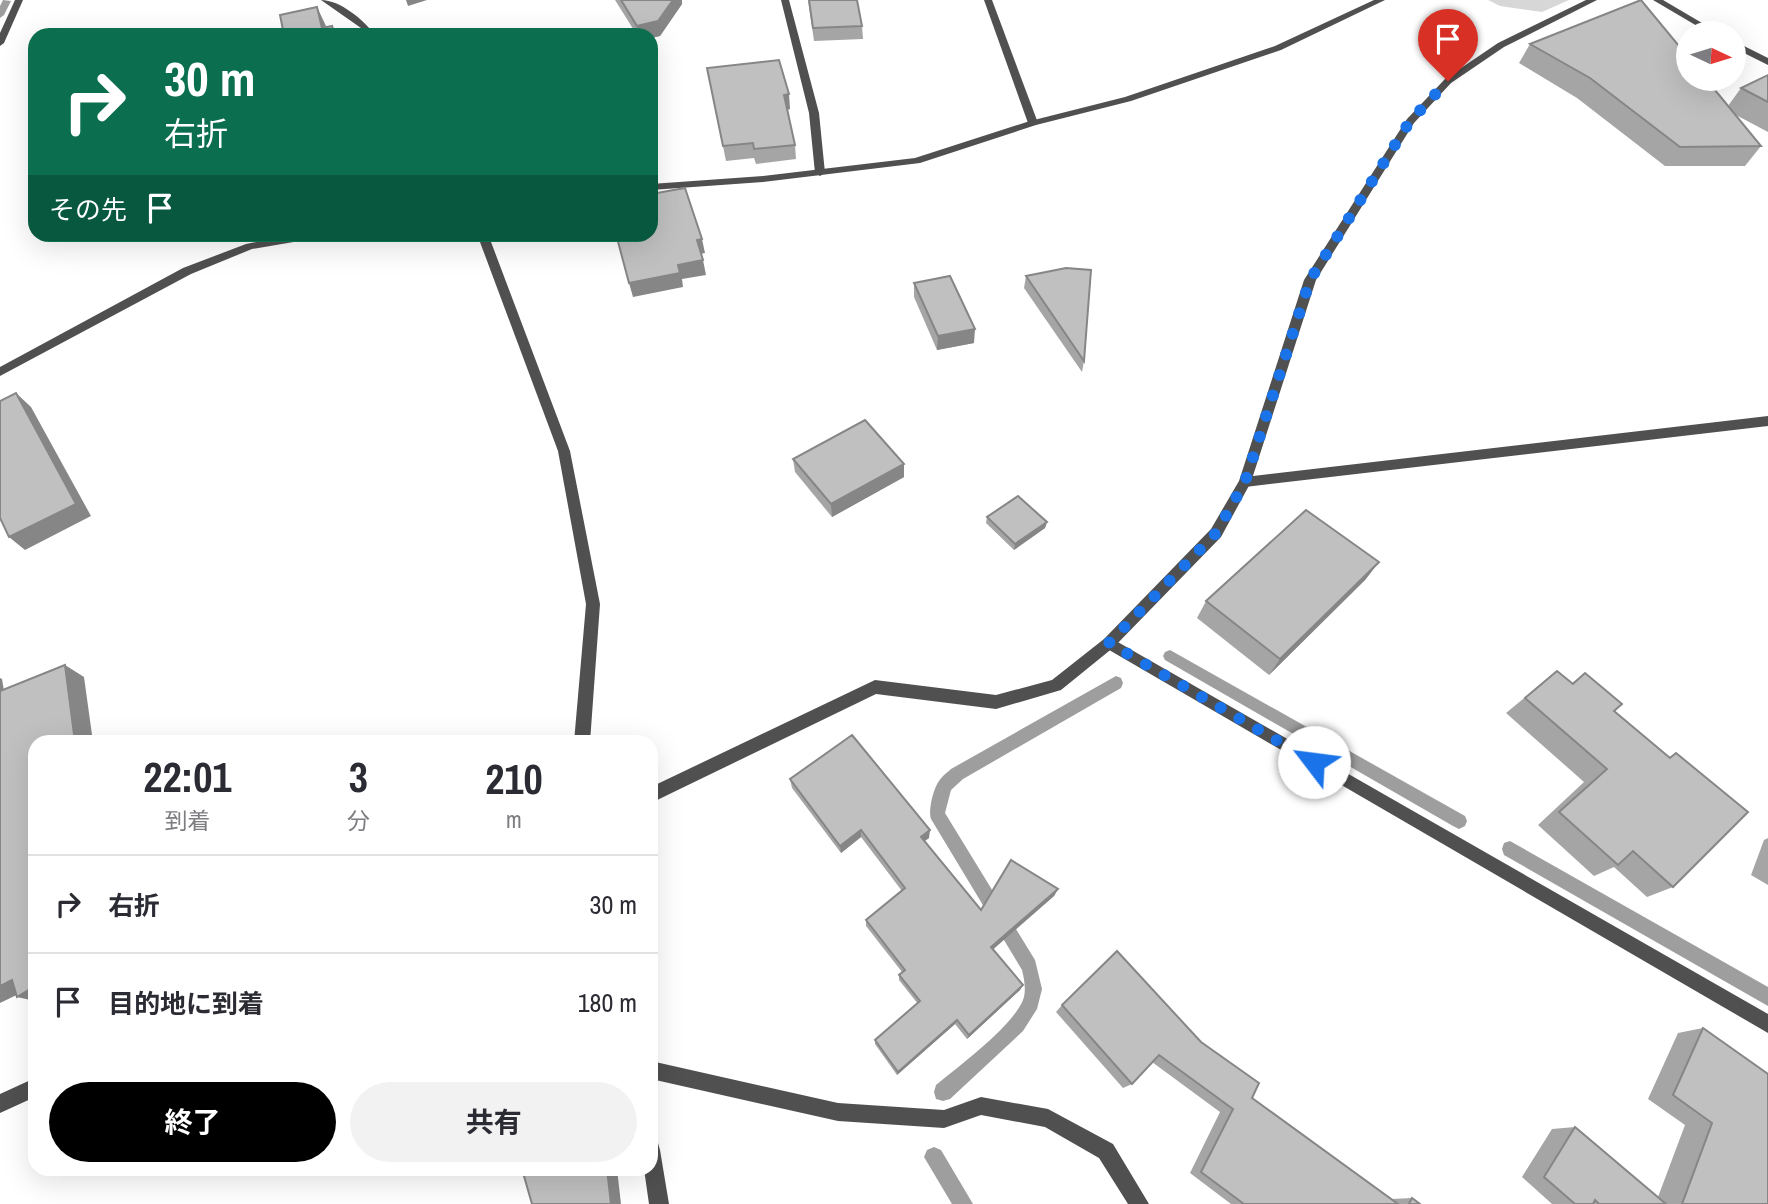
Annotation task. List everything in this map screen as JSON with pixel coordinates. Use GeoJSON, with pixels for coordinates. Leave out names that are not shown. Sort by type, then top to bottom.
{"type":"FeatureCollection","features":[{"type":"Feature","properties":{"kind":"street"},"geometry":{"type":"LineString","coordinates":[[0,43],[19,0]]}},
{"type":"Feature","properties":{"kind":"street"},"geometry":{"type":"LineString","coordinates":[[325,0],[365,28]]}},
{"type":"Feature","properties":{"kind":"street"},"geometry":{"type":"LineString","coordinates":[[785,0],[814,113],[820,173]]}},
{"type":"Feature","properties":{"kind":"street"},"geometry":{"type":"LineString","coordinates":[[988,0],[1033,123]]}},
{"type":"Feature","properties":{"kind":"street"},"geometry":{"type":"LineString","coordinates":[[658,186],[820,173],[916,161],[1033,123],[1128,99],[1278,47],[1381,0]]}},
{"type":"Feature","properties":{"kind":"street"},"geometry":{"type":"LineString","coordinates":[[658,792],[875,687],[996,702],[1056,685],[1109,643],[1216,533],[1245,482],[1310,280],[1410,121],[1448,81],[1490,52],[1593,0]]}},
{"type":"Feature","properties":{"kind":"street"},"geometry":{"type":"LineString","coordinates":[[1657,0],[1694,21]]}},
{"type":"Feature","properties":{"kind":"street"},"geometry":{"type":"LineString","coordinates":[[1746,50],[1768,62]]}},
{"type":"Feature","properties":{"kind":"street"},"geometry":{"type":"LineString","coordinates":[[0,372],[187,271],[250,246],[274,242]]}},
{"type":"Feature","properties":{"kind":"street"},"geometry":{"type":"LineString","coordinates":[[485,242],[565,451],[593,604],[583,735]]}},
{"type":"Feature","properties":{"kind":"street"},"geometry":{"type":"LineString","coordinates":[[1245,482],[1768,421]]}},
{"type":"Feature","properties":{"kind":"street"},"geometry":{"type":"LineString","coordinates":[[1109,643],[1768,1024]]}},
{"type":"Feature","properties":{"kind":"street"},"geometry":{"type":"LineString","coordinates":[[658,1072],[838,1112],[944,1119],[981,1106],[1048,1118],[1106,1151],[1139,1204]]}},
{"type":"Feature","properties":{"kind":"street"},"geometry":{"type":"LineString","coordinates":[[0,1104],[28,1090]]}},
{"type":"Feature","properties":{"kind":"street"},"geometry":{"type":"LineString","coordinates":[[655,1176],[659,1204]]}},
{"type":"Feature","properties":{"kind":"shaded area"},"geometry":{"type":"Polygon","coordinates":[[[1488,0],[1569,0],[1542,12],[1500,6],[1488,0]]]}},
{"type":"Feature","properties":{"kind":"building"},"geometry":{"type":"Polygon","coordinates":[[[621,0],[673,0],[658,21],[637,26],[621,0]]]}},
{"type":"Feature","properties":{"kind":"building"},"geometry":{"type":"Polygon","coordinates":[[[809,0],[857,0],[862,26],[813,28],[809,0]]]}},
{"type":"Feature","properties":{"kind":"building"},"geometry":{"type":"Polygon","coordinates":[[[1641,0],[1676,42],[1676,91],[1716,91],[1761,146],[1680,147],[1590,78],[1530,44],[1641,0]]]}},
{"type":"Feature","properties":{"kind":"building"},"geometry":{"type":"Polygon","coordinates":[[[317,7],[322,28],[283,28],[280,15],[317,7]]]}},
{"type":"Feature","properties":{"kind":"building"},"geometry":{"type":"Polygon","coordinates":[[[779,60],[789,94],[784,95],[795,145],[754,149],[753,143],[723,146],[707,68],[779,60]]]}},
{"type":"Feature","properties":{"kind":"building"},"geometry":{"type":"Polygon","coordinates":[[[1768,75],[1768,102],[1746,91],[1746,86],[1768,75]]]}},
{"type":"Feature","properties":{"kind":"building"},"geometry":{"type":"Polygon","coordinates":[[[685,188],[702,239],[697,240],[703,260],[678,265],[680,273],[629,283],[618,242],[658,242],[658,193],[685,188]]]}},
{"type":"Feature","properties":{"kind":"building"},"geometry":{"type":"Polygon","coordinates":[[[1066,268],[1091,270],[1084,361],[1026,276],[1066,268]]]}},
{"type":"Feature","properties":{"kind":"building"},"geometry":{"type":"Polygon","coordinates":[[[950,276],[975,329],[938,336],[914,283],[950,276]]]}},
{"type":"Feature","properties":{"kind":"building"},"geometry":{"type":"Polygon","coordinates":[[[16,393],[76,504],[9,537],[0,518],[0,401],[16,393]]]}},
{"type":"Feature","properties":{"kind":"building"},"geometry":{"type":"Polygon","coordinates":[[[865,420],[904,464],[831,504],[793,459],[865,420]]]}},
{"type":"Feature","properties":{"kind":"building"},"geometry":{"type":"Polygon","coordinates":[[[1018,496],[1047,522],[1015,544],[987,517],[1018,496]]]}},
{"type":"Feature","properties":{"kind":"building"},"geometry":{"type":"Polygon","coordinates":[[[1306,510],[1379,562],[1280,659],[1206,601],[1306,510]]]}},
{"type":"Feature","properties":{"kind":"building"},"geometry":{"type":"Polygon","coordinates":[[[65,665],[74,735],[28,735],[28,990],[17,997],[12,980],[0,986],[0,691],[65,665]]]}},
{"type":"Feature","properties":{"kind":"building"},"geometry":{"type":"Polygon","coordinates":[[[1557,671],[1573,684],[1585,673],[1622,704],[1614,711],[1670,758],[1676,753],[1748,812],[1673,887],[1633,851],[1618,865],[1559,812],[1607,769],[1525,698],[1557,671]]]}},
{"type":"Feature","properties":{"kind":"building"},"geometry":{"type":"Polygon","coordinates":[[[852,735],[930,830],[921,837],[981,910],[1011,860],[1058,889],[991,947],[1023,985],[969,1035],[957,1020],[898,1072],[875,1040],[920,1001],[899,975],[905,970],[866,920],[905,888],[861,830],[840,846],[790,779],[852,735]]]}},
{"type":"Feature","properties":{"kind":"building"},"geometry":{"type":"Polygon","coordinates":[[[1117,951],[1201,1042],[1259,1083],[1252,1098],[1398,1204],[1244,1204],[1201,1172],[1233,1109],[1159,1055],[1132,1084],[1062,1005],[1117,951]]]}},
{"type":"Feature","properties":{"kind":"building"},"geometry":{"type":"Polygon","coordinates":[[[1703,1028],[1768,1074],[1768,1204],[1682,1204],[1712,1123],[1673,1095],[1703,1028]]]}},
{"type":"Feature","properties":{"kind":"building"},"geometry":{"type":"Polygon","coordinates":[[[1575,1127],[1666,1204],[1599,1204],[1595,1200],[1593,1204],[1575,1204],[1544,1177],[1575,1127]]]}},
{"type":"Feature","properties":{"kind":"building"},"geometry":{"type":"Polygon","coordinates":[[[524,1176],[608,1176],[611,1204],[532,1204],[524,1176]]]}},
{"type":"Feature","properties":{"kind":"building"},"geometry":{"type":"Polygon","coordinates":[[[1412,1198],[1420,1204],[1409,1204],[1412,1198]]]}},
{"type":"Feature","properties":{"kind":"waterway"},"geometry":{"type":"LineString","coordinates":[[0,15],[7,1]]}},
{"type":"Feature","properties":{"kind":"waterway"},"geometry":{"type":"LineString","coordinates":[[1170,656],[1459,821]]}},
{"type":"Feature","properties":{"kind":"waterway"},"geometry":{"type":"LineString","coordinates":[[943,1092],[1016,1025],[1031,1003],[1034,989],[1029,966],[937,814],[944,786],[957,774],[1116,683]]}},
{"type":"Feature","properties":{"kind":"waterway"},"geometry":{"type":"LineString","coordinates":[[1510,849],[1768,997]]}},
{"type":"Feature","properties":{"kind":"waterway"},"geometry":{"type":"LineString","coordinates":[[934,1157],[963,1204]]}},
{"type":"Feature","properties":{"kind":"route"},"geometry":{"type":"LineString","coordinates":[[1314,762],[1109,643],[1216,533],[1245,482],[1310,280],[1410,121],[1448,81]]}}]}
